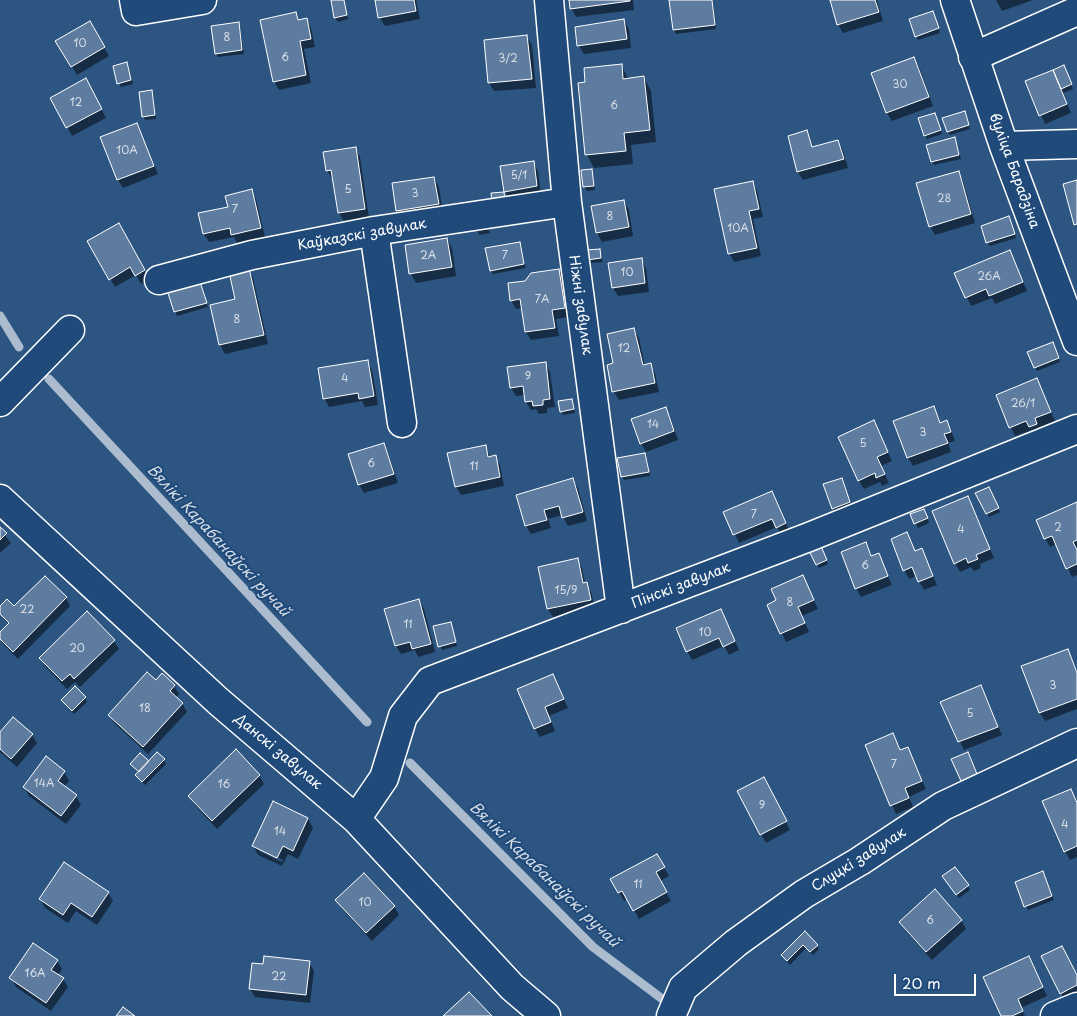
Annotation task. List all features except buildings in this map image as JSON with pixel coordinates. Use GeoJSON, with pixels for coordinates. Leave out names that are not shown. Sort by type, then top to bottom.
{"type":"FeatureCollection","features":[{"type":"Feature","properties":{"kind":"street"},"geometry":{"type":"LineString","coordinates":[[134,0],[136,11],[202,0]]}},
{"type":"Feature","properties":{"kind":"street","name":"Ніжні завулак"},"geometry":{"type":"LineString","coordinates":[[549,0],[567,202],[621,609]]}},
{"type":"Feature","properties":{"kind":"street","name":"вуліца Барадзіна"},"geometry":{"type":"LineString","coordinates":[[955,0],[1004,146],[1077,341]]}},
{"type":"Feature","properties":{"kind":"street"},"geometry":{"type":"LineString","coordinates":[[973,57],[1077,11]]}},
{"type":"Feature","properties":{"kind":"street"},"geometry":{"type":"LineString","coordinates":[[1004,146],[1077,144]]}},
{"type":"Feature","properties":{"kind":"street","name":"Каўказскі завулак"},"geometry":{"type":"LineString","coordinates":[[159,280],[252,254],[374,231],[567,202]]}},
{"type":"Feature","properties":{"kind":"street"},"geometry":{"type":"LineString","coordinates":[[374,231],[402,423]]}},
{"type":"Feature","properties":{"kind":"street"},"geometry":{"type":"LineString","coordinates":[[0,402],[70,330]]}},
{"type":"Feature","properties":{"kind":"street","name":"Пінскі завулак"},"geometry":{"type":"LineString","coordinates":[[356,819],[384,778],[403,716],[430,681],[809,537],[1077,429]]}},
{"type":"Feature","properties":{"kind":"street","name":"Данскі завулак"},"geometry":{"type":"LineString","coordinates":[[0,499],[218,701],[356,819],[512,987],[546,1016]]}},
{"type":"Feature","properties":{"kind":"street","name":"Слуцкі завулак"},"geometry":{"type":"LineString","coordinates":[[671,1016],[683,988],[736,943],[804,894],[860,861],[943,806],[1077,743]]}},
{"type":"Feature","properties":{"kind":"street"},"geometry":{"type":"LineString","coordinates":[[1055,1016],[1077,1007]]}},
{"type":"Feature","properties":{"kind":"waterway","name":"Вялікі Карабанаўскі ручай"},"geometry":{"type":"LineString","coordinates":[[0,316],[19,347]]}},
{"type":"Feature","properties":{"kind":"waterway","name":"Вялікі Карабанаўскі ручай"},"geometry":{"type":"LineString","coordinates":[[49,379],[367,722]]}},
{"type":"Feature","properties":{"kind":"waterway","name":"Вялікі Карабанаўскі ручай"},"geometry":{"type":"LineString","coordinates":[[410,763],[593,947],[665,1001]]}}]}
